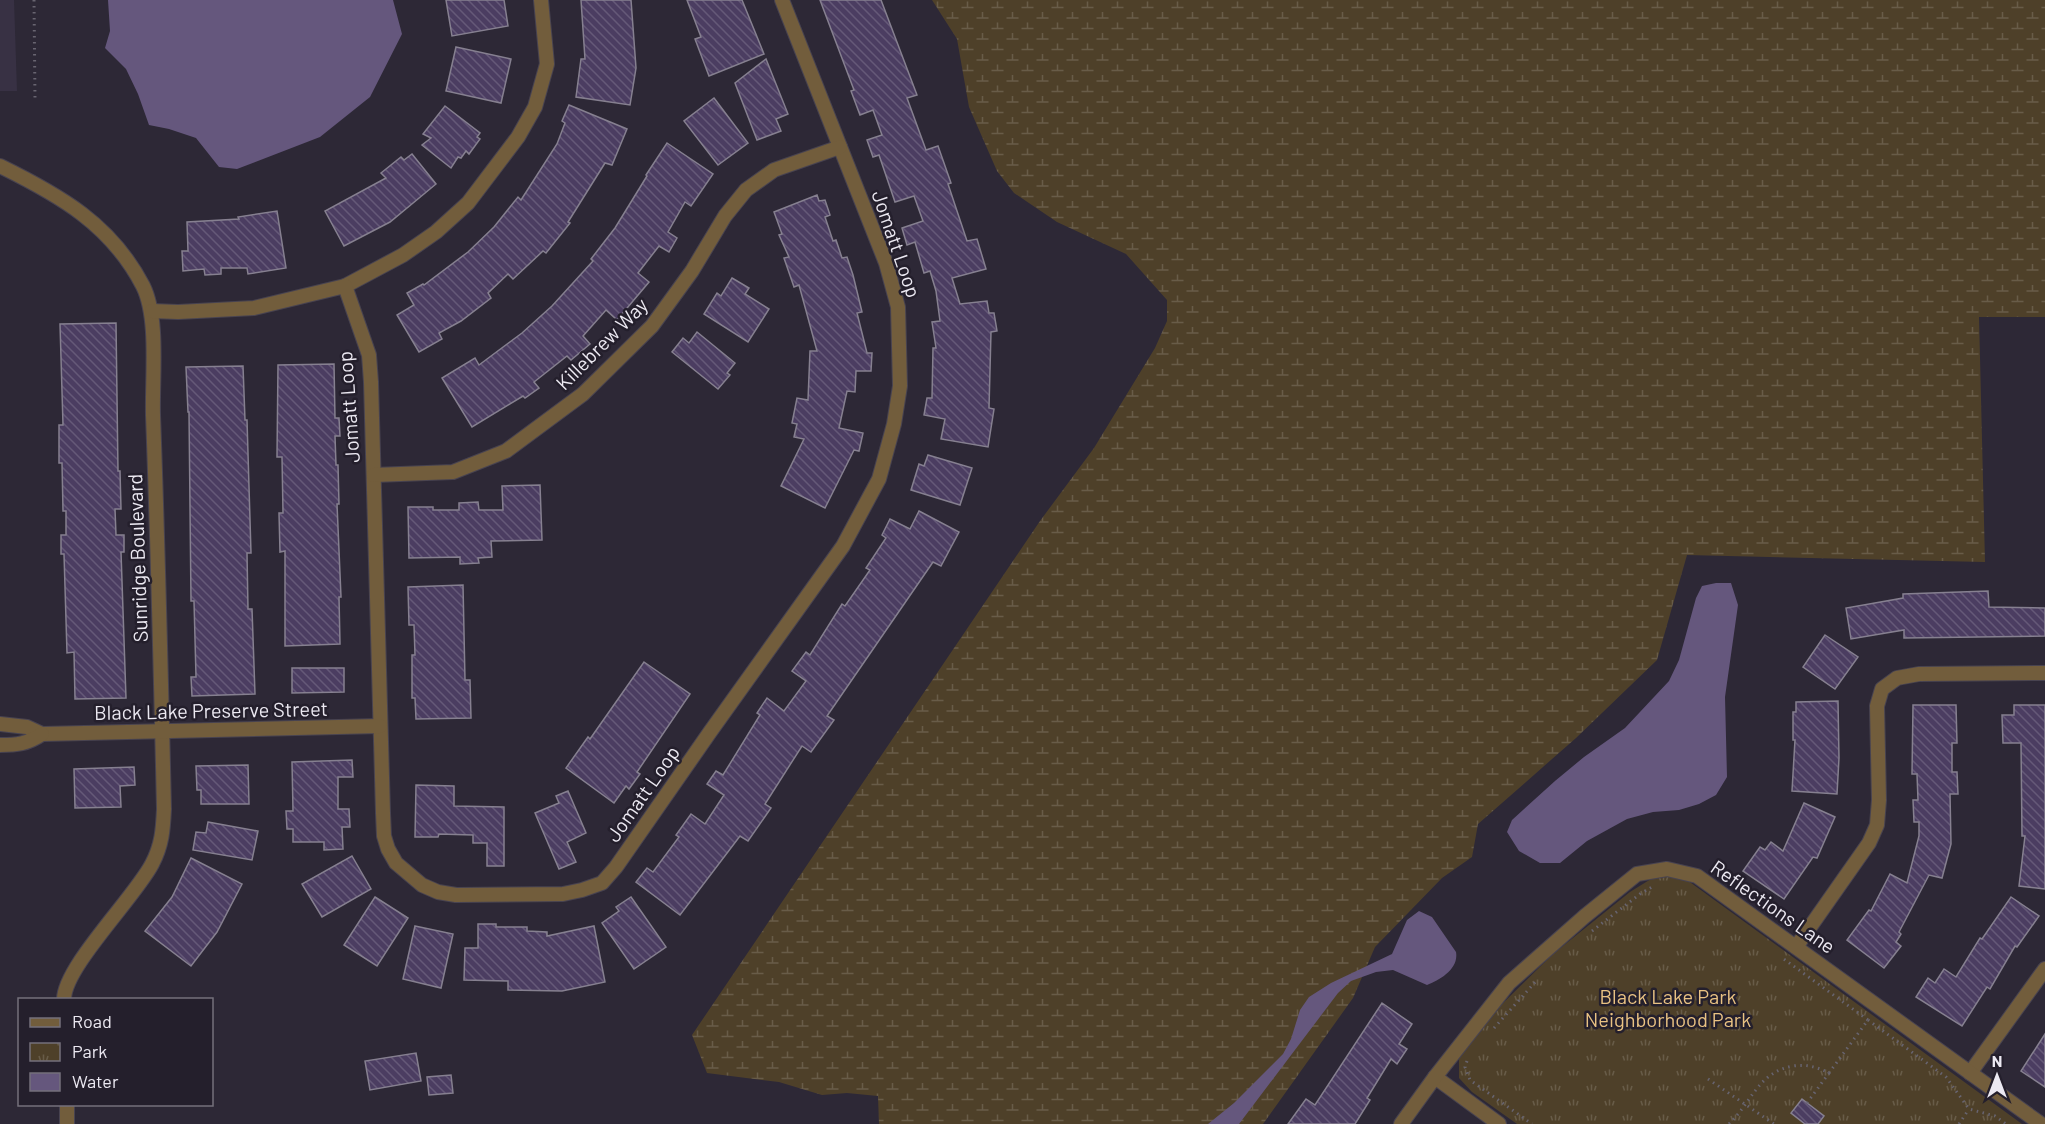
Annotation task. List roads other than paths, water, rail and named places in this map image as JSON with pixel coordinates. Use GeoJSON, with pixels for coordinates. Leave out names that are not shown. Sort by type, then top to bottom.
{"type":"FeatureCollection","features":[{"type":"Feature","properties":{"kind":"street"},"geometry":{"type":"LineString","coordinates":[[152,311],[188,312],[254,308],[345,286],[403,255],[436,232],[468,203],[518,137],[536,107],[547,64],[541,0]]}},
{"type":"Feature","properties":{"kind":"street","name":"Jomatt Loop"},"geometry":{"type":"LineString","coordinates":[[345,286],[369,355],[384,836],[388,849],[396,863],[422,885],[438,892],[456,895],[563,894],[602,883],[616,867],[843,546],[868,502],[887,455],[900,386],[898,307],[886,263],[782,0]]}},
{"type":"Feature","properties":{"kind":"street","name":"Killebrew Way"},"geometry":{"type":"LineString","coordinates":[[374,475],[453,472],[506,451],[583,394],[652,326],[692,271],[725,216],[746,190],[774,170],[840,147]]}},
{"type":"Feature","properties":{"kind":"street","name":"Sunridge Boulevard"},"geometry":{"type":"LineString","coordinates":[[0,166],[46,189],[75,207],[99,228],[122,251],[143,286],[152,311],[164,809],[162,842],[152,865],[73,971],[64,995]]}},
{"type":"Feature","properties":{"kind":"street"},"geometry":{"type":"LineString","coordinates":[[1796,947],[1869,843],[1877,825],[1879,800],[1877,706],[1882,689],[1897,678],[1919,674],[2045,673]]}},
{"type":"Feature","properties":{"kind":"street","name":"Black Lake Preserve Street"},"geometry":{"type":"LineString","coordinates":[[0,724],[27,727],[42,734],[381,726]]}},
{"type":"Feature","properties":{"kind":"street","name":"Black Lake Preserve Street"},"geometry":{"type":"LineString","coordinates":[[0,745],[19,745],[30,742],[42,734]]}},
{"type":"Feature","properties":{"kind":"street","name":"Reflections Lane"},"geometry":{"type":"LineString","coordinates":[[1401,1124],[1509,983],[1637,874],[1667,869],[1697,876],[2041,1124]]}},
{"type":"Feature","properties":{"kind":"street"},"geometry":{"type":"LineString","coordinates":[[1970,1073],[2045,969]]}},
{"type":"Feature","properties":{"kind":"street"},"geometry":{"type":"LineString","coordinates":[[1435,1077],[1499,1124]]}},
{"type":"Feature","properties":{"kind":"street"},"geometry":{"type":"LineString","coordinates":[[67,1106],[67,1124]]}},
{"type":"Feature","properties":{"kind":"water"},"geometry":{"type":"Polygon","coordinates":[[[108,0],[393,0],[402,34],[370,97],[320,137],[237,169],[219,167],[196,138],[149,125],[126,69],[105,48],[110,31],[108,0]]]}},
{"type":"Feature","properties":{"kind":"water"},"geometry":{"type":"Polygon","coordinates":[[[1731,583],[1738,605],[1725,697],[1727,777],[1716,795],[1699,804],[1679,810],[1653,812],[1627,819],[1587,841],[1560,863],[1540,863],[1519,851],[1507,832],[1512,820],[1584,757],[1625,728],[1669,681],[1679,660],[1696,598],[1702,586],[1731,583]]]}},
{"type":"Feature","properties":{"kind":"water"},"geometry":{"type":"Polygon","coordinates":[[[1419,911],[1432,917],[1456,952],[1452,969],[1427,985],[1393,970],[1376,972],[1351,981],[1338,993],[1239,1124],[1208,1124],[1234,1103],[1283,1054],[1291,1039],[1300,1010],[1309,997],[1331,983],[1392,954],[1407,920],[1419,911]]]}},
{"type":"Feature","properties":{"kind":"park label","name":"Black Lake Park Neighborhood Park"},"geometry":{"type":"Point","coordinates":[1668,1008]}}]}
